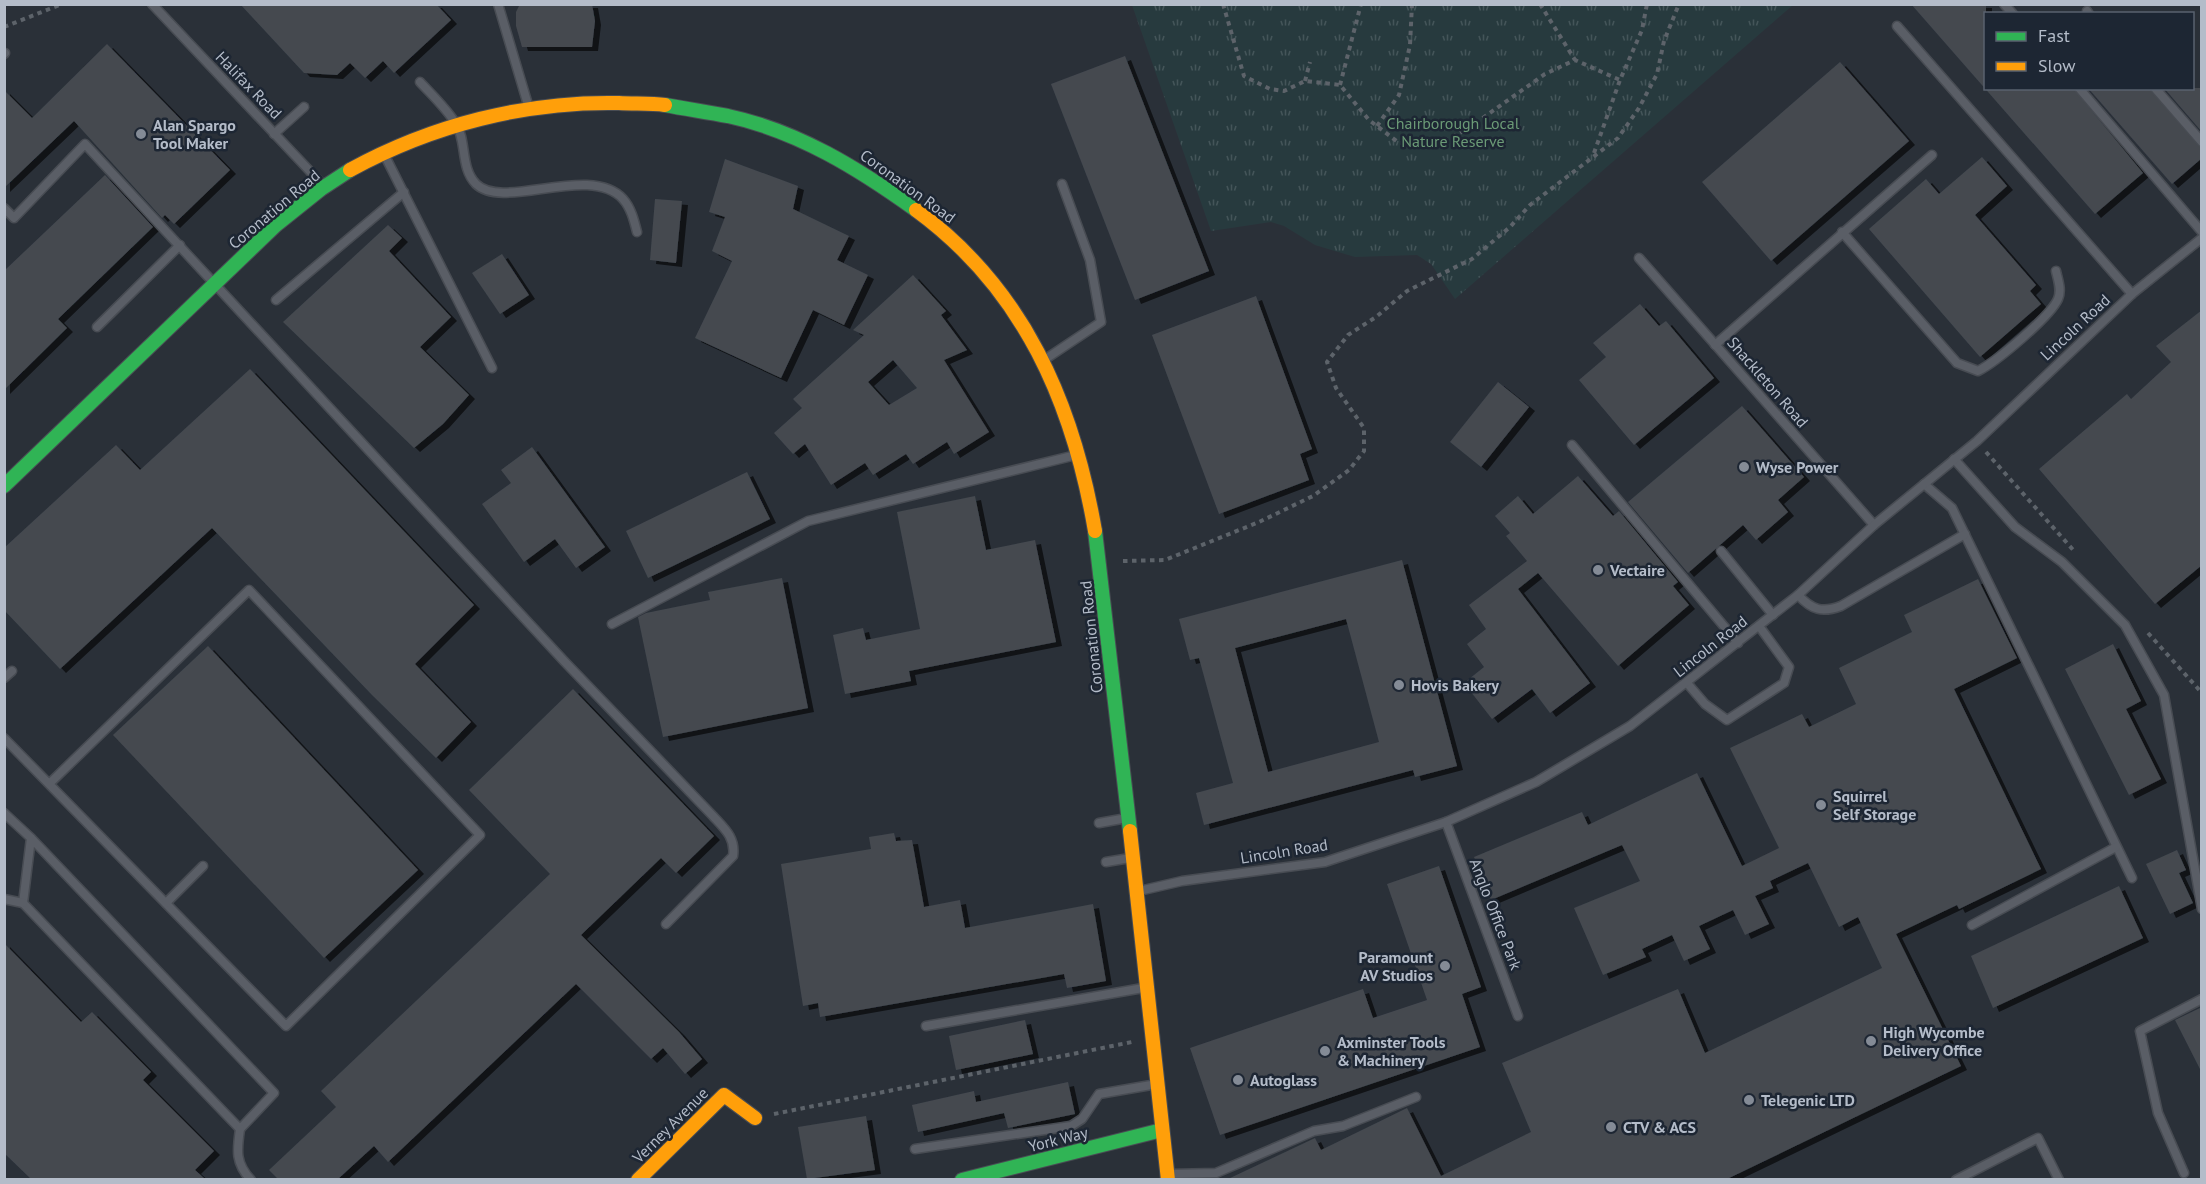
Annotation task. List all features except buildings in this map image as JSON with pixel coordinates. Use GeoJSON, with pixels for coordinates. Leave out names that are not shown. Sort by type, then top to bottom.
{"type":"FeatureCollection","features":[{"type":"Feature","properties":{"kind":"street","name":"Coronation Road"},"geometry":{"type":"LineString","coordinates":[[4,486],[273,227],[324,186],[384,153],[429,133],[496,114],[574,101],[649,102],[719,113],[788,134],[855,165],[915,209],[963,249],[1007,302],[1044,360],[1071,423],[1090,491],[1100,563],[1167,1177]]}},
{"type":"Feature","properties":{"kind":"street","name":"Verney Avenue"},"geometry":{"type":"LineString","coordinates":[[638,1179],[724,1095],[755,1118]]}},
{"type":"Feature","properties":{"kind":"street","name":"York Way"},"geometry":{"type":"LineString","coordinates":[[962,1179],[1162,1130]]}},
{"type":"Feature","properties":{"kind":"lane","name":"Halifax Road"},"geometry":{"type":"LineString","coordinates":[[152,4],[324,186]]}},
{"type":"Feature","properties":{"kind":"lane"},"geometry":{"type":"LineString","coordinates":[[498,4],[529,108]]}},
{"type":"Feature","properties":{"kind":"lane"},"geometry":{"type":"LineString","coordinates":[[1897,26],[2132,294]]}},
{"type":"Feature","properties":{"kind":"lane"},"geometry":{"type":"LineString","coordinates":[[420,82],[457,125],[464,160],[476,184],[496,194],[564,185],[603,188],[621,197],[631,211],[637,232]]}},
{"type":"Feature","properties":{"kind":"lane"},"geometry":{"type":"LineString","coordinates":[[2081,90],[2202,232]]}},
{"type":"Feature","properties":{"kind":"lane"},"geometry":{"type":"LineString","coordinates":[[2157,90],[2202,142]]}},
{"type":"Feature","properties":{"kind":"lane"},"geometry":{"type":"LineString","coordinates":[[274,134],[304,107]]}},
{"type":"Feature","properties":{"kind":"lane"},"geometry":{"type":"LineString","coordinates":[[4,208],[14,218],[85,144],[564,661],[728,833],[735,845],[732,856],[666,924]]}},
{"type":"Feature","properties":{"kind":"lane"},"geometry":{"type":"LineString","coordinates":[[384,153],[492,368]]}},
{"type":"Feature","properties":{"kind":"lane"},"geometry":{"type":"LineString","coordinates":[[1715,345],[1932,155]]}},
{"type":"Feature","properties":{"kind":"lane"},"geometry":{"type":"LineString","coordinates":[[1044,360],[1101,322],[1090,260],[1062,184]]}},
{"type":"Feature","properties":{"kind":"lane"},"geometry":{"type":"LineString","coordinates":[[276,300],[404,192]]}},
{"type":"Feature","properties":{"kind":"lane"},"geometry":{"type":"LineString","coordinates":[[1842,232],[1957,363],[1978,371],[1990,365],[2050,312],[2060,290],[2056,271]]}},
{"type":"Feature","properties":{"kind":"lane","name":"Lincoln Road"},"geometry":{"type":"LineString","coordinates":[[1135,891],[1182,881],[1326,862],[1446,822],[1536,782],[1630,726],[1798,596],[1874,525],[1954,459],[2132,294],[2202,238]]}},
{"type":"Feature","properties":{"kind":"lane"},"geometry":{"type":"LineString","coordinates":[[97,327],[180,245]]}},
{"type":"Feature","properties":{"kind":"lane","name":"Shackleton Road"},"geometry":{"type":"LineString","coordinates":[[1639,258],[1874,525]]}},
{"type":"Feature","properties":{"kind":"lane"},"geometry":{"type":"LineString","coordinates":[[1572,445],[1738,643]]}},
{"type":"Feature","properties":{"kind":"lane"},"geometry":{"type":"LineString","coordinates":[[612,624],[808,521],[1079,454]]}},
{"type":"Feature","properties":{"kind":"lane"},"geometry":{"type":"LineString","coordinates":[[1954,459],[2015,527],[2062,562],[2125,625],[2164,695],[2202,909]]}},
{"type":"Feature","properties":{"kind":"lane"},"geometry":{"type":"LineString","coordinates":[[1924,484],[1952,508],[2132,878]]}},
{"type":"Feature","properties":{"kind":"lane"},"geometry":{"type":"LineString","coordinates":[[1798,596],[1809,606],[1818,610],[1827,611],[1841,606],[1965,534]]}},
{"type":"Feature","properties":{"kind":"lane"},"geometry":{"type":"LineString","coordinates":[[1721,551],[1773,615]]}},
{"type":"Feature","properties":{"kind":"lane"},"geometry":{"type":"LineString","coordinates":[[4,738],[49,784],[166,903],[286,1026],[480,835],[249,590],[49,784]]}},
{"type":"Feature","properties":{"kind":"lane"},"geometry":{"type":"LineString","coordinates":[[1687,683],[1705,704],[1727,720],[1785,682],[1789,667],[1760,626]]}},
{"type":"Feature","properties":{"kind":"lane"},"geometry":{"type":"LineString","coordinates":[[4,678],[12,671]]}},
{"type":"Feature","properties":{"kind":"lane"},"geometry":{"type":"LineString","coordinates":[[4,813],[32,838],[274,1093],[240,1129],[236,1156],[243,1172],[250,1179]]}},
{"type":"Feature","properties":{"kind":"lane"},"geometry":{"type":"LineString","coordinates":[[1100,823],[1127,818]]}},
{"type":"Feature","properties":{"kind":"lane","name":"Anglo Office Park"},"geometry":{"type":"LineString","coordinates":[[1446,822],[1518,1016]]}},
{"type":"Feature","properties":{"kind":"lane"},"geometry":{"type":"LineString","coordinates":[[23,903],[32,838]]}},
{"type":"Feature","properties":{"kind":"lane"},"geometry":{"type":"LineString","coordinates":[[1972,925],[2116,846]]}},
{"type":"Feature","properties":{"kind":"lane"},"geometry":{"type":"LineString","coordinates":[[1106,862],[1131,858]]}},
{"type":"Feature","properties":{"kind":"lane"},"geometry":{"type":"LineString","coordinates":[[166,903],[202,866]]}},
{"type":"Feature","properties":{"kind":"lane"},"geometry":{"type":"LineString","coordinates":[[4,899],[23,903],[240,1129]]}},
{"type":"Feature","properties":{"kind":"lane"},"geometry":{"type":"LineString","coordinates":[[926,1026],[1147,987]]}},
{"type":"Feature","properties":{"kind":"lane"},"geometry":{"type":"LineString","coordinates":[[2184,1173],[2158,1113],[2140,1031],[2202,999]]}},
{"type":"Feature","properties":{"kind":"lane"},"geometry":{"type":"LineString","coordinates":[[915,1149],[1071,1126],[1082,1119],[1099,1094],[1157,1084]]}},
{"type":"Feature","properties":{"kind":"lane"},"geometry":{"type":"LineString","coordinates":[[1167,1177],[1216,1173],[1314,1131],[1343,1126],[1416,1097]]}},
{"type":"Feature","properties":{"kind":"lane"},"geometry":{"type":"LineString","coordinates":[[1956,1179],[2038,1138],[2059,1179]]}},
{"type":"Feature","properties":{"kind":"path"},"geometry":{"type":"LineString","coordinates":[[4,27],[62,4]]}},
{"type":"Feature","properties":{"kind":"path"},"geometry":{"type":"LineString","coordinates":[[1222,4],[1244,76],[1270,89],[1284,91],[1305,81],[1338,84],[1377,126],[1399,143],[1440,144],[1470,127],[1545,74],[1575,60]]}},
{"type":"Feature","properties":{"kind":"path"},"geometry":{"type":"LineString","coordinates":[[1338,84],[1361,4]]}},
{"type":"Feature","properties":{"kind":"path"},"geometry":{"type":"LineString","coordinates":[[1377,126],[1399,95],[1410,45],[1412,4]]}},
{"type":"Feature","properties":{"kind":"path"},"geometry":{"type":"LineString","coordinates":[[1540,4],[1575,60],[1620,80]]}},
{"type":"Feature","properties":{"kind":"path"},"geometry":{"type":"LineString","coordinates":[[1594,154],[1620,80],[1642,30],[1647,4]]}},
{"type":"Feature","properties":{"kind":"path"},"geometry":{"type":"LineString","coordinates":[[1100,563],[1165,560],[1259,522],[1313,496],[1349,470],[1364,452],[1364,428],[1336,388],[1327,362],[1348,335],[1377,317],[1407,291],[1472,259],[1530,205],[1594,154],[1618,138],[1639,108],[1657,74],[1664,40],[1679,4]]}},
{"type":"Feature","properties":{"kind":"path"},"geometry":{"type":"LineString","coordinates":[[1305,81],[1310,62]]}},
{"type":"Feature","properties":{"kind":"path"},"geometry":{"type":"LineString","coordinates":[[755,1118],[1153,1038]]}},
{"type":"Feature","properties":{"kind":"green space","name":"Chairborough Local Nature Reserve"},"geometry":{"type":"Polygon","coordinates":[[[1132,4],[1793,5],[1455,299],[1431,264],[1417,255],[1355,257],[1315,245],[1284,226],[1271,222],[1211,231],[1132,4]]]}},
{"type":"Feature","properties":{"kind":"traffic: fast"},"geometry":{"type":"LineString","coordinates":[[665,105],[728,116],[779,131],[850,166],[916,210]]}},
{"type":"Feature","properties":{"kind":"traffic: fast"},"geometry":{"type":"LineString","coordinates":[[4,486],[276,225],[321,189],[350,170]]}},
{"type":"Feature","properties":{"kind":"traffic: fast"},"geometry":{"type":"LineString","coordinates":[[1095,531],[1130,831]]}},
{"type":"Feature","properties":{"kind":"traffic: fast"},"geometry":{"type":"LineString","coordinates":[[962,1180],[1162,1130]]}},
{"type":"Feature","properties":{"kind":"traffic: slow"},"geometry":{"type":"LineString","coordinates":[[350,170],[381,154],[447,128],[515,111],[584,103],[665,105]]}},
{"type":"Feature","properties":{"kind":"traffic: slow"},"geometry":{"type":"LineString","coordinates":[[916,210],[954,241],[986,275],[1014,313],[1038,352],[1073,438],[1095,531]]}},
{"type":"Feature","properties":{"kind":"traffic: slow"},"geometry":{"type":"LineString","coordinates":[[1130,831],[1168,1180]]}},
{"type":"Feature","properties":{"kind":"traffic: slow"},"geometry":{"type":"LineString","coordinates":[[638,1180],[724,1095],[755,1118]]}},
{"type":"Feature","properties":{"kind":"place","name":"Alan Spargo Tool Maker"},"geometry":{"type":"Point","coordinates":[141,134]}},
{"type":"Feature","properties":{"kind":"place","name":"Wyse Power"},"geometry":{"type":"Point","coordinates":[1744,467]}},
{"type":"Feature","properties":{"kind":"place","name":"Vectaire"},"geometry":{"type":"Point","coordinates":[1598,570]}},
{"type":"Feature","properties":{"kind":"place","name":"Hovis Bakery"},"geometry":{"type":"Point","coordinates":[1399,685]}},
{"type":"Feature","properties":{"kind":"place","name":"Squirrel Self Storage"},"geometry":{"type":"Point","coordinates":[1821,805]}},
{"type":"Feature","properties":{"kind":"place","name":"Paramount AV Studios"},"geometry":{"type":"Point","coordinates":[1445,966]}},
{"type":"Feature","properties":{"kind":"place","name":"High Wycombe Delivery Office"},"geometry":{"type":"Point","coordinates":[1871,1041]}},
{"type":"Feature","properties":{"kind":"place","name":"Axminster Tools & Machinery"},"geometry":{"type":"Point","coordinates":[1325,1051]}},
{"type":"Feature","properties":{"kind":"place","name":"Autoglass"},"geometry":{"type":"Point","coordinates":[1238,1080]}},
{"type":"Feature","properties":{"kind":"place","name":"Telegenic LTD"},"geometry":{"type":"Point","coordinates":[1749,1100]}},
{"type":"Feature","properties":{"kind":"place","name":"CTV & ACS"},"geometry":{"type":"Point","coordinates":[1611,1127]}}]}
